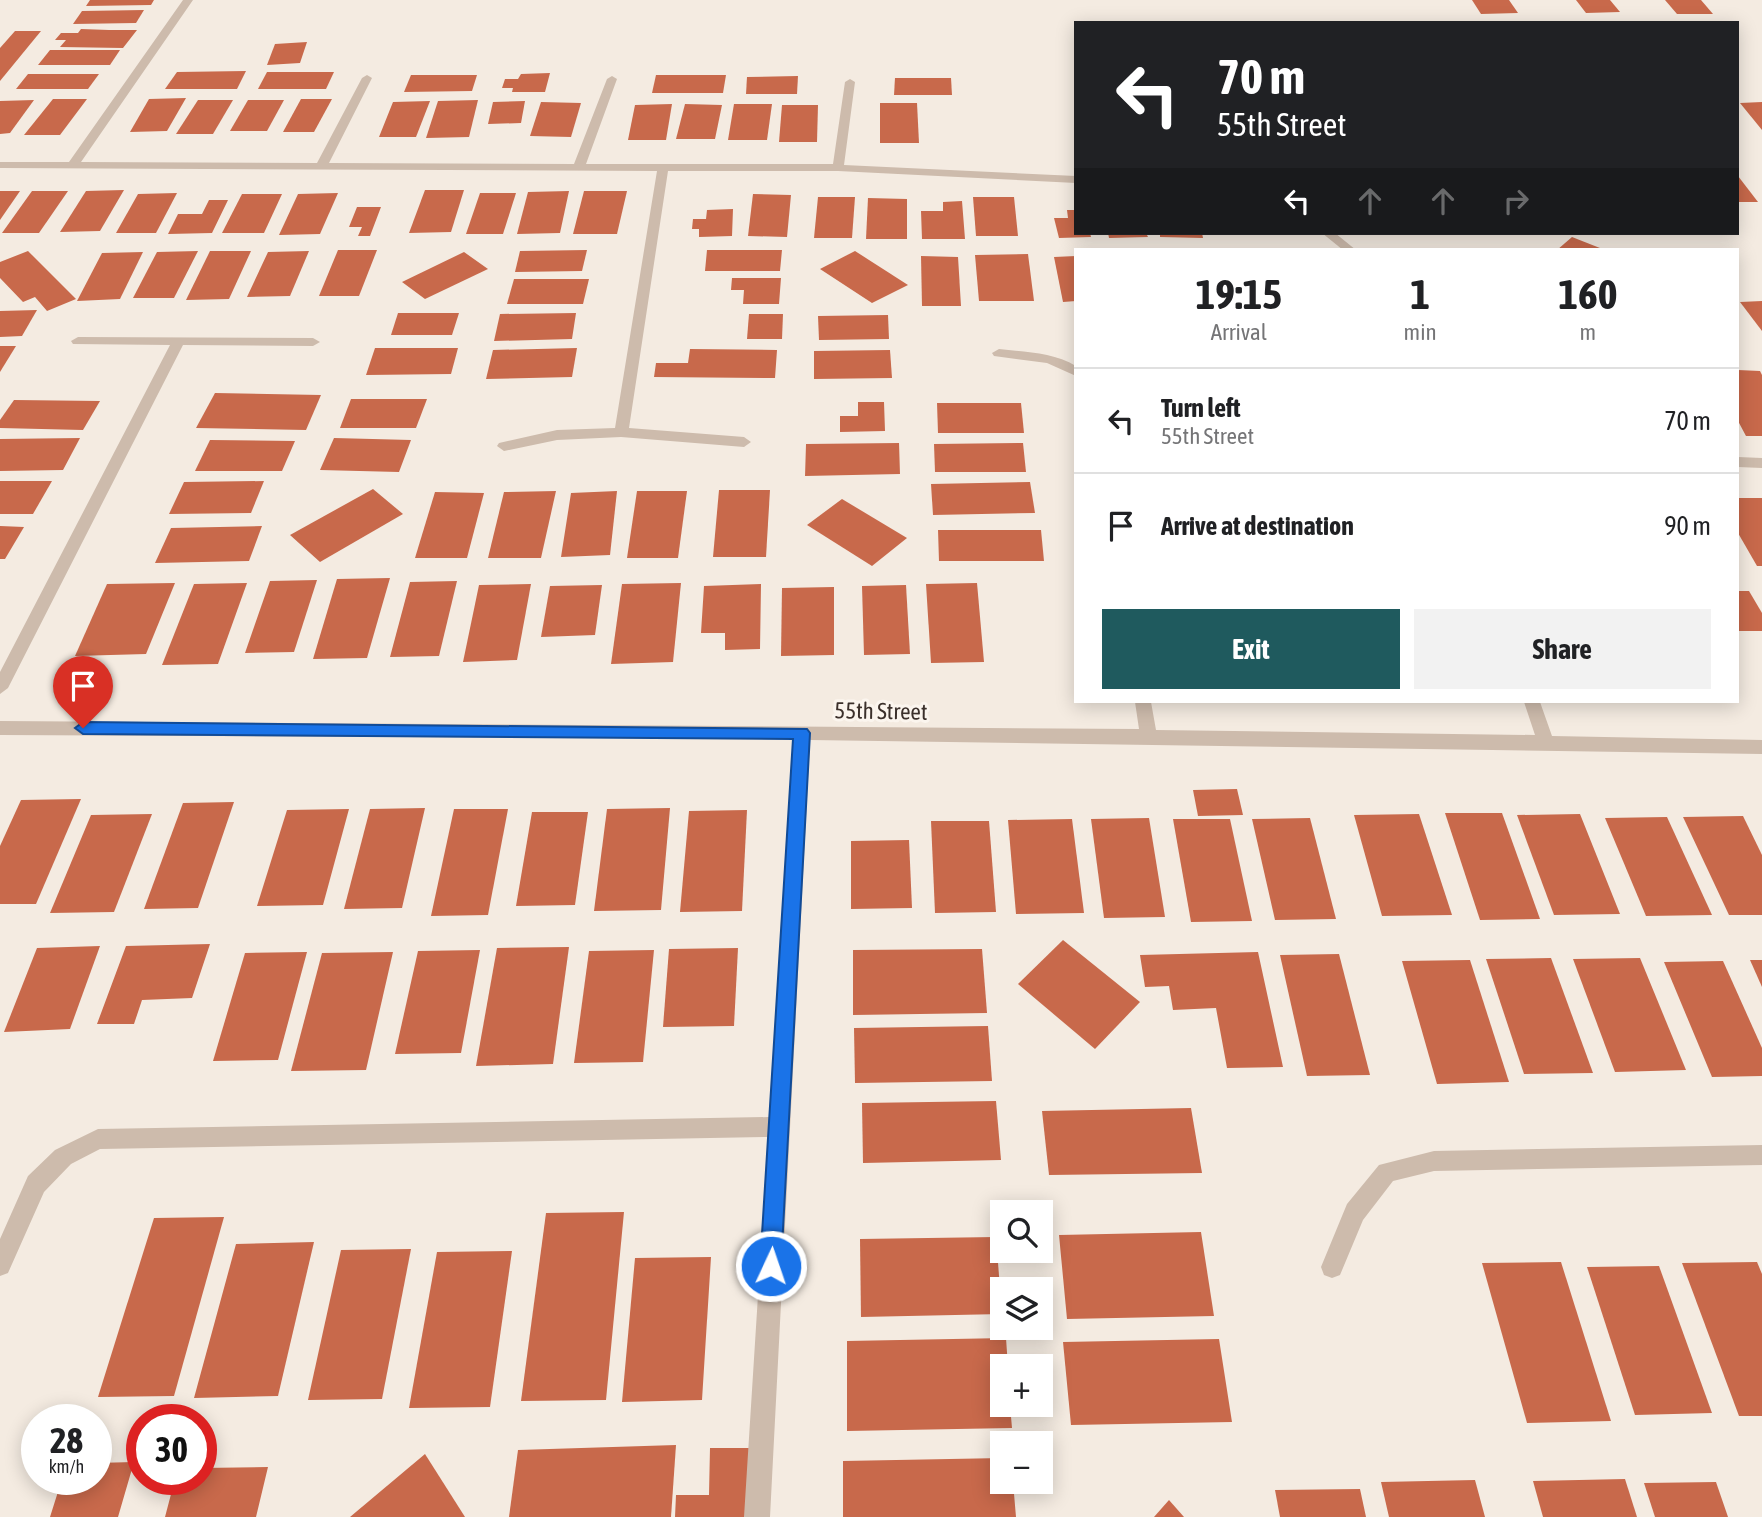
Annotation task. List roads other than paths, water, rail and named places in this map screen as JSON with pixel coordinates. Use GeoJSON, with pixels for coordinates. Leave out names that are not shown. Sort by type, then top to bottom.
{"type":"FeatureCollection","features":[{"type":"Feature","properties":{"kind":"street"},"geometry":{"type":"LineString","coordinates":[[73,165],[188,0]]}},
{"type":"Feature","properties":{"kind":"street"},"geometry":{"type":"LineString","coordinates":[[322,165],[367,78]]}},
{"type":"Feature","properties":{"kind":"street"},"geometry":{"type":"LineString","coordinates":[[579,167],[612,79]]}},
{"type":"Feature","properties":{"kind":"street"},"geometry":{"type":"LineString","coordinates":[[838,168],[850,82]]}},
{"type":"Feature","properties":{"kind":"street"},"geometry":{"type":"LineString","coordinates":[[0,165],[838,168],[1074,180]]}},
{"type":"Feature","properties":{"kind":"street"},"geometry":{"type":"LineString","coordinates":[[621,432],[663,167]]}},
{"type":"Feature","properties":{"kind":"street"},"geometry":{"type":"LineString","coordinates":[[1331,235],[1347,248]]}},
{"type":"Feature","properties":{"kind":"street"},"geometry":{"type":"LineString","coordinates":[[78,341],[313,342]]}},
{"type":"Feature","properties":{"kind":"street"},"geometry":{"type":"LineString","coordinates":[[0,688],[178,342]]}},
{"type":"Feature","properties":{"kind":"street"},"geometry":{"type":"LineString","coordinates":[[999,353],[1052,360],[1067,364],[1074,370]]}},
{"type":"Feature","properties":{"kind":"street"},"geometry":{"type":"LineString","coordinates":[[504,446],[556,435],[621,432],[744,442]]}},
{"type":"Feature","properties":{"kind":"street"},"geometry":{"type":"LineString","coordinates":[[1739,462],[1762,463]]}},
{"type":"Feature","properties":{"kind":"street"},"geometry":{"type":"LineString","coordinates":[[1143,703],[1149,738]]}},
{"type":"Feature","properties":{"kind":"street"},"geometry":{"type":"LineString","coordinates":[[1532,703],[1546,742]]}},
{"type":"Feature","properties":{"kind":"street","name":"55th Street"},"geometry":{"type":"LineString","coordinates":[[0,728],[802,733],[1762,747]]}},
{"type":"Feature","properties":{"kind":"street"},"geometry":{"type":"LineString","coordinates":[[757,1517],[802,733]]}},
{"type":"Feature","properties":{"kind":"street"},"geometry":{"type":"LineString","coordinates":[[0,1265],[36,1184],[63,1157],[97,1139],[778,1127]]}},
{"type":"Feature","properties":{"kind":"street"},"geometry":{"type":"LineString","coordinates":[[1332,1267],[1355,1212],[1387,1172],[1434,1161],[1762,1155]]}}]}
